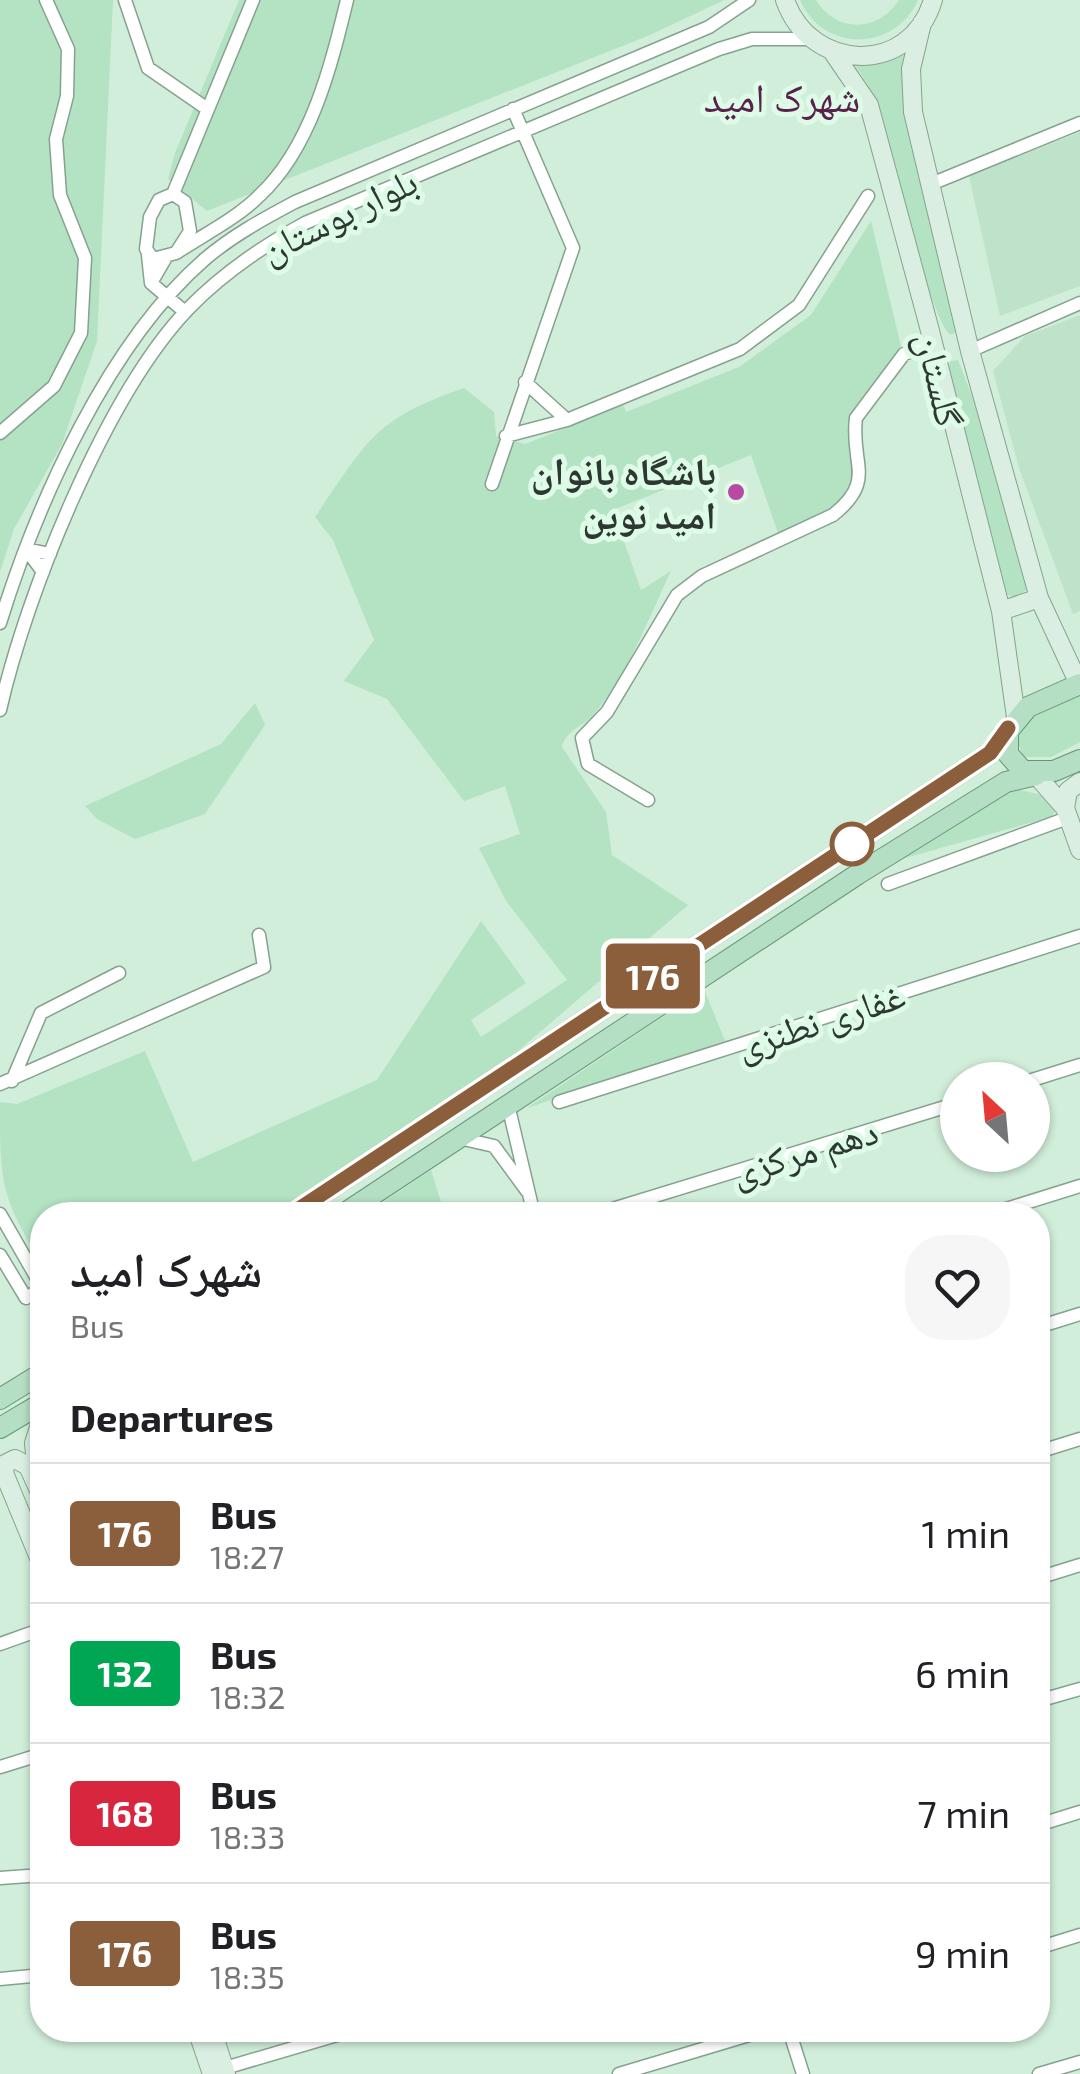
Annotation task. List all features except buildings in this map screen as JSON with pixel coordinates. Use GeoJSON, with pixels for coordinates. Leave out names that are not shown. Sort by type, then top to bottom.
{"type":"FeatureCollection","features":[{"type":"Feature","properties":{"kind":"main road"},"geometry":{"type":"LineString","coordinates":[[785,0],[808,39],[834,54],[878,55],[906,42],[933,2]]}},
{"type":"Feature","properties":{"kind":"main road","name":"گلستان"},"geometry":{"type":"LineString","coordinates":[[922,23],[911,70],[913,112],[969,344],[1039,598],[1080,684]]}},
{"type":"Feature","properties":{"kind":"main road","name":"گلستان"},"geometry":{"type":"LineString","coordinates":[[834,54],[868,106],[936,352],[1001,611],[1012,723]]}},
{"type":"Feature","properties":{"kind":"main road"},"geometry":{"type":"LineString","coordinates":[[936,352],[969,344]]}},
{"type":"Feature","properties":{"kind":"main road"},"geometry":{"type":"LineString","coordinates":[[1001,611],[1039,598]]}},
{"type":"Feature","properties":{"kind":"main road"},"geometry":{"type":"LineString","coordinates":[[310,1202],[990,753],[1012,723],[1039,700],[1080,684]]}},
{"type":"Feature","properties":{"kind":"main road"},"geometry":{"type":"LineString","coordinates":[[1012,723],[1010,759],[1023,772],[1036,775],[1067,812],[1080,850]]}},
{"type":"Feature","properties":{"kind":"main road"},"geometry":{"type":"LineString","coordinates":[[362,1202],[1006,782],[1080,760]]}},
{"type":"Feature","properties":{"kind":"main road"},"geometry":{"type":"LineString","coordinates":[[944,783],[957,782],[964,792],[964,802],[950,818]]}},
{"type":"Feature","properties":{"kind":"main road"},"geometry":{"type":"LineString","coordinates":[[1067,812],[1068,791],[1080,782]]}},
{"type":"Feature","properties":{"kind":"main road"},"geometry":{"type":"LineString","coordinates":[[0,1399],[30,1380]]}},
{"type":"Feature","properties":{"kind":"main road"},"geometry":{"type":"LineString","coordinates":[[0,1428],[30,1410]]}},
{"type":"Feature","properties":{"kind":"main road"},"geometry":{"type":"LineString","coordinates":[[30,1470],[15,1459],[5,1464],[4,1473],[30,1537]]}},
{"type":"Feature","properties":{"kind":"main road"},"geometry":{"type":"LineString","coordinates":[[0,1512],[22,1517]]}},
{"type":"Feature","properties":{"kind":"main road"},"geometry":{"type":"LineString","coordinates":[[204,2042],[221,2072]]}},
{"type":"Feature","properties":{"kind":"main road"},"geometry":{"type":"LineString","coordinates":[[215,2042],[221,2072]]}},
{"type":"Feature","properties":{"kind":"street"},"geometry":{"type":"LineString","coordinates":[[0,433],[54,386],[81,332],[85,258],[60,195],[56,139],[67,96],[68,49],[46,0]]}},
{"type":"Feature","properties":{"kind":"street"},"geometry":{"type":"LineString","coordinates":[[125,0],[148,68],[206,108]]}},
{"type":"Feature","properties":{"kind":"street"},"geometry":{"type":"LineString","coordinates":[[185,312],[151,283],[150,218],[159,200],[173,194],[252,0]]}},
{"type":"Feature","properties":{"kind":"street"},"geometry":{"type":"LineString","coordinates":[[148,255],[170,256],[221,223],[258,198],[287,165],[309,118],[347,0]]}},
{"type":"Feature","properties":{"kind":"street","name":"بلوار بوستان"},"geometry":{"type":"LineString","coordinates":[[0,623],[26,549],[102,392],[167,297],[247,228],[295,202],[709,27],[749,0]]}},
{"type":"Feature","properties":{"kind":"street","name":"بلوار بوستان"},"geometry":{"type":"LineString","coordinates":[[0,710],[50,554],[122,405],[185,312],[260,248],[305,223],[718,49],[752,39],[808,39]]}},
{"type":"Feature","properties":{"kind":"street"},"geometry":{"type":"LineString","coordinates":[[492,484],[573,248],[513,109]]}},
{"type":"Feature","properties":{"kind":"street"},"geometry":{"type":"LineString","coordinates":[[932,184],[1080,122]]}},
{"type":"Feature","properties":{"kind":"street"},"geometry":{"type":"LineString","coordinates":[[151,283],[187,240],[191,222],[185,202],[173,194]]}},
{"type":"Feature","properties":{"kind":"street"},"geometry":{"type":"LineString","coordinates":[[506,436],[567,420],[740,349],[799,305],[868,196]]}},
{"type":"Feature","properties":{"kind":"street"},"geometry":{"type":"LineString","coordinates":[[295,202],[305,223]]}},
{"type":"Feature","properties":{"kind":"street"},"geometry":{"type":"LineString","coordinates":[[191,222],[221,223]]}},
{"type":"Feature","properties":{"kind":"street"},"geometry":{"type":"LineString","coordinates":[[969,344],[1080,302]]}},
{"type":"Feature","properties":{"kind":"street"},"geometry":{"type":"LineString","coordinates":[[648,800],[588,764],[582,738],[607,712],[677,595],[702,576],[833,515],[848,504],[861,480],[856,418],[904,354],[936,352]]}},
{"type":"Feature","properties":{"kind":"street"},"geometry":{"type":"LineString","coordinates":[[525,382],[567,420]]}},
{"type":"Feature","properties":{"kind":"street"},"geometry":{"type":"LineString","coordinates":[[26,549],[50,554]]}},
{"type":"Feature","properties":{"kind":"street"},"geometry":{"type":"LineString","coordinates":[[26,549],[43,572]]}},
{"type":"Feature","properties":{"kind":"street"},"geometry":{"type":"LineString","coordinates":[[888,884],[1067,812]]}},
{"type":"Feature","properties":{"kind":"street"},"geometry":{"type":"LineString","coordinates":[[6,1083],[264,967],[259,935]]}},
{"type":"Feature","properties":{"kind":"street","name":"غفاری نطنزی"},"geometry":{"type":"LineString","coordinates":[[559,1102],[1080,936]]}},
{"type":"Feature","properties":{"kind":"street"},"geometry":{"type":"LineString","coordinates":[[6,1083],[41,1012],[119,973]]}},
{"type":"Feature","properties":{"kind":"street"},"geometry":{"type":"LineString","coordinates":[[1050,1075],[1080,1066]]}},
{"type":"Feature","properties":{"kind":"street"},"geometry":{"type":"LineString","coordinates":[[508,1105],[530,1202]]}},
{"type":"Feature","properties":{"kind":"street","name":"دهم مرکزی"},"geometry":{"type":"LineString","coordinates":[[635,1202],[940,1109]]}},
{"type":"Feature","properties":{"kind":"street"},"geometry":{"type":"LineString","coordinates":[[459,1138],[494,1146],[527,1191]]}},
{"type":"Feature","properties":{"kind":"street"},"geometry":{"type":"LineString","coordinates":[[1029,1202],[1080,1186]]}},
{"type":"Feature","properties":{"kind":"street"},"geometry":{"type":"LineString","coordinates":[[0,1214],[30,1267]]}},
{"type":"Feature","properties":{"kind":"street"},"geometry":{"type":"LineString","coordinates":[[0,1255],[26,1298],[30,1296]]}},
{"type":"Feature","properties":{"kind":"street"},"geometry":{"type":"LineString","coordinates":[[1050,1323],[1080,1314]]}},
{"type":"Feature","properties":{"kind":"street"},"geometry":{"type":"LineString","coordinates":[[1050,1448],[1080,1438]]}},
{"type":"Feature","properties":{"kind":"street"},"geometry":{"type":"LineString","coordinates":[[1050,1574],[1080,1565]]}},
{"type":"Feature","properties":{"kind":"street"},"geometry":{"type":"LineString","coordinates":[[0,1644],[30,1634]]}},
{"type":"Feature","properties":{"kind":"street"},"geometry":{"type":"LineString","coordinates":[[1050,1698],[1080,1688]]}},
{"type":"Feature","properties":{"kind":"street"},"geometry":{"type":"LineString","coordinates":[[0,1767],[30,1758]]}},
{"type":"Feature","properties":{"kind":"street"},"geometry":{"type":"LineString","coordinates":[[1050,1822],[1080,1812]]}},
{"type":"Feature","properties":{"kind":"street"},"geometry":{"type":"LineString","coordinates":[[0,1878],[30,1876]]}},
{"type":"Feature","properties":{"kind":"street"},"geometry":{"type":"LineString","coordinates":[[1050,1944],[1080,1935]]}},
{"type":"Feature","properties":{"kind":"street"},"geometry":{"type":"LineString","coordinates":[[0,1979],[30,1976]]}},
{"type":"Feature","properties":{"kind":"street"},"geometry":{"type":"LineString","coordinates":[[221,2072],[316,2042]]}},
{"type":"Feature","properties":{"kind":"street"},"geometry":{"type":"LineString","coordinates":[[619,2074],[726,2042]]}},
{"type":"Feature","properties":{"kind":"street"},"geometry":{"type":"LineString","coordinates":[[793,2042],[803,2074]]}},
{"type":"Feature","properties":{"kind":"street"},"geometry":{"type":"LineString","coordinates":[[1039,2074],[1080,2062]]}},
{"type":"Feature","properties":{"kind":"shaded area"},"geometry":{"type":"Polygon","coordinates":[[[0,0],[113,0],[97,341],[62,444],[14,529],[0,572],[0,0]]]}},
{"type":"Feature","properties":{"kind":"shaded area"},"geometry":{"type":"Polygon","coordinates":[[[239,0],[724,0],[650,35],[207,211],[168,179],[175,153],[239,0]]]}},
{"type":"Feature","properties":{"kind":"shaded area"},"geometry":{"type":"Polygon","coordinates":[[[800,0],[816,0],[834,19],[857,25],[880,19],[899,0],[918,0],[893,29],[877,37],[859,39],[825,30],[800,0]]]}},
{"type":"Feature","properties":{"kind":"shaded area"},"geometry":{"type":"Polygon","coordinates":[[[908,52],[905,107],[960,329],[951,335],[922,268],[878,106],[855,66],[886,62],[908,52]]]}},
{"type":"Feature","properties":{"kind":"shaded area"},"geometry":{"type":"Polygon","coordinates":[[[1080,132],[1080,286],[1000,316],[969,176],[1080,132]]]}},
{"type":"Feature","properties":{"kind":"shaded area"},"geometry":{"type":"Polygon","coordinates":[[[871,221],[901,346],[854,408],[848,428],[854,485],[837,507],[778,533],[751,455],[613,510],[641,590],[671,571],[617,682],[562,747],[606,812],[612,855],[688,905],[504,1063],[293,1202],[30,1202],[30,1242],[5,1187],[0,1102],[17,1104],[145,1051],[193,1162],[377,1080],[481,921],[526,983],[471,1020],[481,1037],[567,980],[506,901],[479,848],[520,834],[505,786],[464,801],[387,699],[344,681],[374,640],[333,540],[315,517],[361,451],[391,422],[464,388],[494,412],[496,436],[525,444],[623,405],[626,412],[739,367],[811,315],[871,221]]]}},
{"type":"Feature","properties":{"kind":"shaded area"},"geometry":{"type":"Polygon","coordinates":[[[1080,315],[1080,611],[1073,614],[1019,468],[993,371],[1025,336],[1080,315]]]}},
{"type":"Feature","properties":{"kind":"shaded area"},"geometry":{"type":"Polygon","coordinates":[[[958,360],[988,438],[1028,588],[1017,598],[1005,594],[946,369],[951,361],[958,360]]]}},
{"type":"Feature","properties":{"kind":"shaded area"},"geometry":{"type":"Polygon","coordinates":[[[1080,690],[1080,742],[1051,757],[1023,757],[1016,736],[1027,718],[1080,690]]]}},
{"type":"Feature","properties":{"kind":"shaded area"},"geometry":{"type":"Polygon","coordinates":[[[255,703],[265,725],[205,814],[135,839],[97,819],[85,806],[221,744],[255,703]]]}},
{"type":"Feature","properties":{"kind":"shaded area"},"geometry":{"type":"Polygon","coordinates":[[[1008,787],[1046,796],[1055,812],[1051,817],[891,862],[1008,787]]]}},
{"type":"Feature","properties":{"kind":"shaded area"},"geometry":{"type":"Polygon","coordinates":[[[704,989],[725,1041],[527,1108],[704,989]]]}},
{"type":"Feature","properties":{"kind":"shaded area"},"geometry":{"type":"Polygon","coordinates":[[[431,1170],[441,1202],[383,1202],[431,1170]]]}},
{"type":"Feature","properties":{"kind":"bus line","name":"176"},"geometry":{"type":"LineString","coordinates":[[310,1202],[990,753],[1008,728]]}},
{"type":"Feature","properties":{"kind":"place","name":"باشگاه بانوان امید نوین"},"geometry":{"type":"Point","coordinates":[736,492]}},
{"type":"Feature","properties":{"kind":"district","name":"شهرک امید"},"geometry":{"type":"Point","coordinates":[782,96]}}]}
